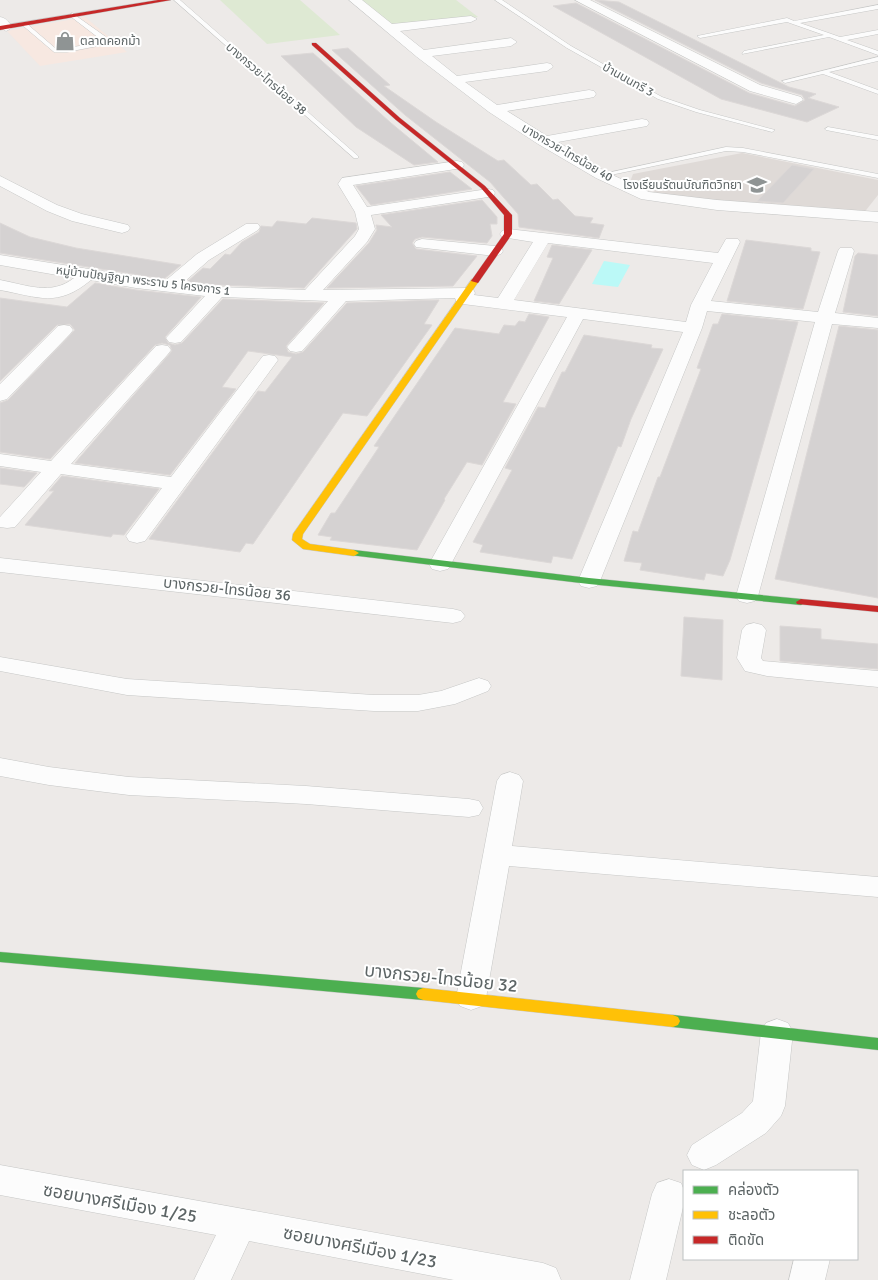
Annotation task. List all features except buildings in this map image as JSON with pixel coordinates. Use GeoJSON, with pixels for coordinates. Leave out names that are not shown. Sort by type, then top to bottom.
{"type":"FeatureCollection","features":[{"type":"Feature","properties":{"kind":"street"},"geometry":{"type":"LineString","coordinates":[[2,25],[24,24],[168,0]]}},
{"type":"Feature","properties":{"kind":"street","name":"บางกรวย-ไทรน้อย 40"},"geometry":{"type":"LineString","coordinates":[[355,0],[454,80],[494,109],[543,141],[601,175],[646,196],[671,200],[878,217]]}},
{"type":"Feature","properties":{"kind":"street"},"geometry":{"type":"LineString","coordinates":[[581,0],[755,88],[796,100]]}},
{"type":"Feature","properties":{"kind":"street"},"geometry":{"type":"LineString","coordinates":[[392,28],[472,19]]}},
{"type":"Feature","properties":{"kind":"street"},"geometry":{"type":"LineString","coordinates":[[421,54],[511,42]]}},
{"type":"Feature","properties":{"kind":"street"},"geometry":{"type":"LineString","coordinates":[[314,44],[398,119],[488,193],[508,215],[508,234],[298,534],[297,540],[300,544],[307,547],[588,581],[878,609]]}},
{"type":"Feature","properties":{"kind":"street"},"geometry":{"type":"LineString","coordinates":[[454,80],[547,67]]}},
{"type":"Feature","properties":{"kind":"street"},"geometry":{"type":"LineString","coordinates":[[494,109],[589,94]]}},
{"type":"Feature","properties":{"kind":"street"},"geometry":{"type":"LineString","coordinates":[[543,141],[642,123]]}},
{"type":"Feature","properties":{"kind":"street"},"geometry":{"type":"LineString","coordinates":[[308,296],[361,240],[367,229],[363,212],[345,184],[347,181],[457,166]]}},
{"type":"Feature","properties":{"kind":"street"},"geometry":{"type":"LineString","coordinates":[[0,180],[52,208],[77,218],[122,228]]}},
{"type":"Feature","properties":{"kind":"street"},"geometry":{"type":"LineString","coordinates":[[363,212],[488,193]]}},
{"type":"Feature","properties":{"kind":"street"},"geometry":{"type":"LineString","coordinates":[[168,287],[203,257],[252,228]]}},
{"type":"Feature","properties":{"kind":"street"},"geometry":{"type":"LineString","coordinates":[[508,234],[728,251],[700,305],[693,328],[588,581]]}},
{"type":"Feature","properties":{"kind":"street"},"geometry":{"type":"LineString","coordinates":[[503,304],[543,238]]}},
{"type":"Feature","properties":{"kind":"street"},"geometry":{"type":"LineString","coordinates":[[422,244],[495,251]]}},
{"type":"Feature","properties":{"kind":"street"},"geometry":{"type":"LineString","coordinates":[[747,596],[825,316],[846,251]]}},
{"type":"Feature","properties":{"kind":"street","name":"หมู่บ้านปัญฐิญา พระราม 5 โครงการ 1"},"geometry":{"type":"LineString","coordinates":[[0,260],[168,287],[218,292],[308,296],[465,296],[503,304],[693,328]]}},
{"type":"Feature","properties":{"kind":"street"},"geometry":{"type":"LineString","coordinates":[[0,285],[49,293],[58,292],[68,290],[88,275]]}},
{"type":"Feature","properties":{"kind":"street"},"geometry":{"type":"LineString","coordinates":[[8,522],[168,344],[218,292]]}},
{"type":"Feature","properties":{"kind":"street"},"geometry":{"type":"LineString","coordinates":[[296,347],[341,296]]}},
{"type":"Feature","properties":{"kind":"street"},"geometry":{"type":"LineString","coordinates":[[700,305],[825,316],[878,323]]}},
{"type":"Feature","properties":{"kind":"street"},"geometry":{"type":"LineString","coordinates":[[440,564],[578,313]]}},
{"type":"Feature","properties":{"kind":"street"},"geometry":{"type":"LineString","coordinates":[[0,395],[64,330]]}},
{"type":"Feature","properties":{"kind":"street"},"geometry":{"type":"LineString","coordinates":[[137,536],[269,360]]}},
{"type":"Feature","properties":{"kind":"street"},"geometry":{"type":"LineString","coordinates":[[0,460],[175,484]]}},
{"type":"Feature","properties":{"kind":"street","name":"บางกรวย-ไทรน้อย 36"},"geometry":{"type":"LineString","coordinates":[[0,564],[453,616]]}},
{"type":"Feature","properties":{"kind":"street"},"geometry":{"type":"LineString","coordinates":[[754,630],[749,658],[754,666],[767,669],[878,679]]}},
{"type":"Feature","properties":{"kind":"street"},"geometry":{"type":"LineString","coordinates":[[0,664],[127,687],[374,704],[418,702],[446,698],[479,686]]}},
{"type":"Feature","properties":{"kind":"street"},"geometry":{"type":"LineString","coordinates":[[0,767],[50,776],[129,786],[306,795],[469,808]]}},
{"type":"Feature","properties":{"kind":"street"},"geometry":{"type":"LineString","coordinates":[[471,998],[510,781]]}},
{"type":"Feature","properties":{"kind":"street"},"geometry":{"type":"LineString","coordinates":[[498,855],[878,887]]}},
{"type":"Feature","properties":{"kind":"street","name":"บางกรวย-ไทรน้อย 32"},"geometry":{"type":"LineString","coordinates":[[0,957],[471,998],[878,1044]]}},
{"type":"Feature","properties":{"kind":"street"},"geometry":{"type":"LineString","coordinates":[[704,1155],[754,1123],[769,1106],[777,1032]]}},
{"type":"Feature","properties":{"kind":"street","name":"ซอยบางศรีเมือง 1/25"},"geometry":{"type":"LineString","coordinates":[[0,1180],[240,1224]]}},
{"type":"Feature","properties":{"kind":"street"},"geometry":{"type":"LineString","coordinates":[[648,1280],[669,1194]]}},
{"type":"Feature","properties":{"kind":"street"},"geometry":{"type":"LineString","coordinates":[[212,1280],[240,1224]]}},
{"type":"Feature","properties":{"kind":"street","name":"ซอยบางศรีเมือง 1/23"},"geometry":{"type":"LineString","coordinates":[[240,1224],[543,1280]]}},
{"type":"Feature","properties":{"kind":"street"},"geometry":{"type":"LineString","coordinates":[[806,1280],[812,1260]]}},
{"type":"Feature","properties":{"kind":"lane","name":"บางกรวย-ไทรน้อย 38"},"geometry":{"type":"LineString","coordinates":[[177,0],[356,157]]}},
{"type":"Feature","properties":{"kind":"lane","name":"บ้านนนทรี 3"},"geometry":{"type":"LineString","coordinates":[[498,0],[569,47],[660,98],[698,111],[772,130]]}},
{"type":"Feature","properties":{"kind":"lane"},"geometry":{"type":"LineString","coordinates":[[796,22],[878,7]]}},
{"type":"Feature","properties":{"kind":"lane"},"geometry":{"type":"LineString","coordinates":[[24,24],[54,50],[67,50],[106,43],[108,41],[72,15]]}},
{"type":"Feature","properties":{"kind":"lane"},"geometry":{"type":"LineString","coordinates":[[700,36],[779,20],[796,22],[878,54]]}},
{"type":"Feature","properties":{"kind":"lane"},"geometry":{"type":"LineString","coordinates":[[840,40],[878,32]]}},
{"type":"Feature","properties":{"kind":"lane"},"geometry":{"type":"LineString","coordinates":[[744,53],[828,36]]}},
{"type":"Feature","properties":{"kind":"lane"},"geometry":{"type":"LineString","coordinates":[[785,80],[878,59]]}},
{"type":"Feature","properties":{"kind":"lane"},"geometry":{"type":"LineString","coordinates":[[823,72],[878,92]]}},
{"type":"Feature","properties":{"kind":"lane"},"geometry":{"type":"LineString","coordinates":[[828,129],[878,138]]}},
{"type":"Feature","properties":{"kind":"lane"},"geometry":{"type":"LineString","coordinates":[[601,175],[726,149],[743,150],[878,176]]}},
{"type":"Feature","properties":{"kind":"shaded area","name":"ตลาดคอกม้า"},"geometry":{"type":"Polygon","coordinates":[[[85,17],[127,52],[40,66],[7,31],[85,17]]]}},
{"type":"Feature","properties":{"kind":"shaded area","name":"โรงเรียนรัตนบัณฑิตวิทยา"},"geometry":{"type":"Polygon","coordinates":[[[742,153],[878,180],[878,195],[863,214],[722,202],[660,194],[630,182],[633,174],[742,153]]]}},
{"type":"Feature","properties":{"kind":"green space"},"geometry":{"type":"Polygon","coordinates":[[[220,0],[300,0],[340,35],[267,44],[220,0]]]}},
{"type":"Feature","properties":{"kind":"green space"},"geometry":{"type":"Polygon","coordinates":[[[361,0],[456,0],[478,17],[396,27],[361,0]]]}},
{"type":"Feature","properties":{"kind":"water"},"geometry":{"type":"Polygon","coordinates":[[[604,261],[630,265],[618,287],[592,284],[604,261]]]}},
{"type":"Feature","properties":{"kind":"traffic: fast"},"geometry":{"type":"LineString","coordinates":[[354,553],[589,581],[801,602]]}},
{"type":"Feature","properties":{"kind":"traffic: fast"},"geometry":{"type":"LineString","coordinates":[[0,957],[423,994]]}},
{"type":"Feature","properties":{"kind":"traffic: fast"},"geometry":{"type":"LineString","coordinates":[[673,1021],[878,1044]]}},
{"type":"Feature","properties":{"kind":"traffic: slow"},"geometry":{"type":"LineString","coordinates":[[354,553],[307,547],[297,540],[298,534],[475,281]]}},
{"type":"Feature","properties":{"kind":"traffic: slow"},"geometry":{"type":"LineString","coordinates":[[423,994],[673,1021]]}},
{"type":"Feature","properties":{"kind":"traffic: jam"},"geometry":{"type":"LineString","coordinates":[[0,28],[168,0]]}},
{"type":"Feature","properties":{"kind":"traffic: jam"},"geometry":{"type":"LineString","coordinates":[[314,44],[398,119],[483,187],[508,215],[508,234],[475,281]]}},
{"type":"Feature","properties":{"kind":"traffic: jam"},"geometry":{"type":"LineString","coordinates":[[801,602],[878,609]]}},
{"type":"Feature","properties":{"kind":"place","name":"ตลาดคอกม้า"},"geometry":{"type":"Point","coordinates":[65,41]}},
{"type":"Feature","properties":{"kind":"place","name":"โรงเรียนรัตนบัณฑิตวิทยา"},"geometry":{"type":"Point","coordinates":[757,185]}}]}
